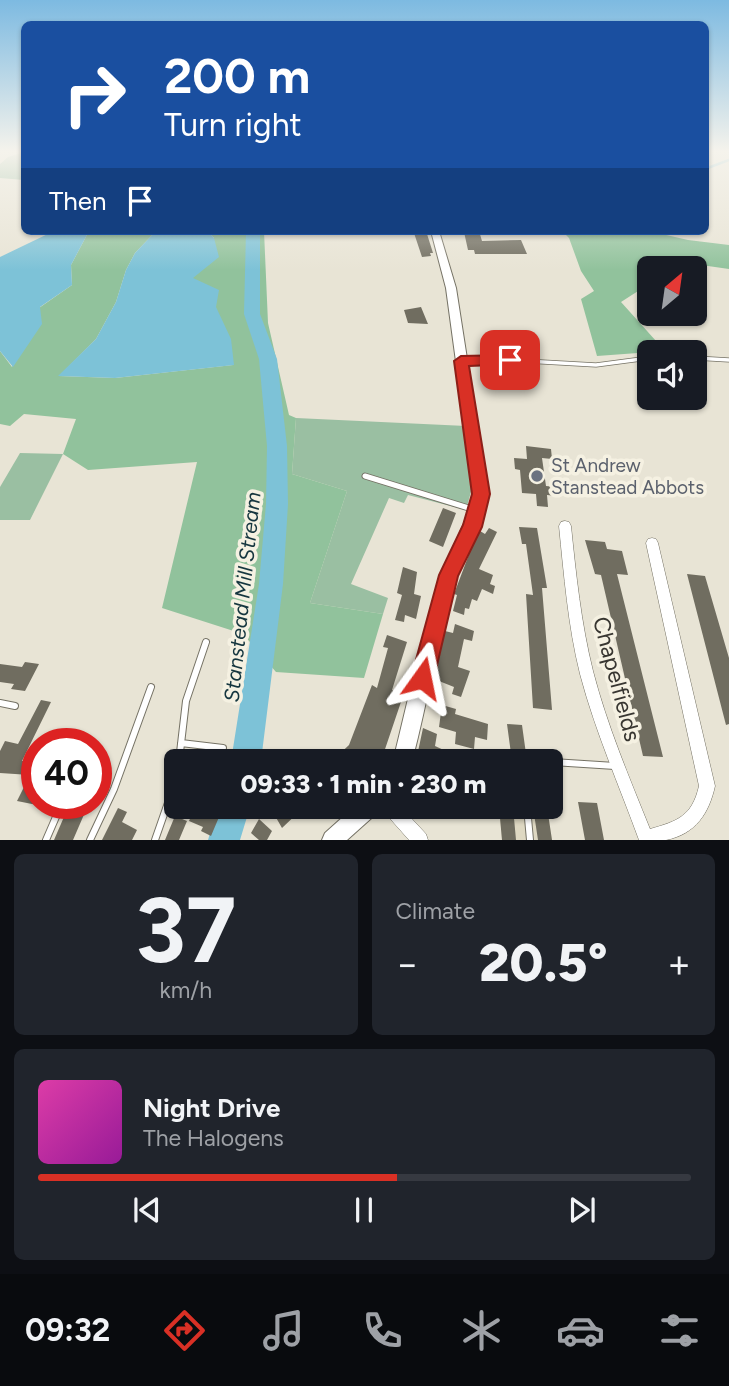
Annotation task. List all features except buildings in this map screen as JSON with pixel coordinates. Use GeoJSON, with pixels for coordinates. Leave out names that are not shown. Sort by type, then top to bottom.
{"type":"FeatureCollection","features":[{"type":"Feature","properties":{"kind":"street"},"geometry":{"type":"LineString","coordinates":[[405,749],[449,575],[478,511],[480,481],[450,288],[436,235]]}},
{"type":"Feature","properties":{"kind":"street","name":"Chapelfields"},"geometry":{"type":"LineString","coordinates":[[565,526],[572,593],[587,672],[618,766],[647,839],[690,822],[698,813],[707,786],[652,543]]}},
{"type":"Feature","properties":{"kind":"street"},"geometry":{"type":"LineString","coordinates":[[332,840],[356,819]]}},
{"type":"Feature","properties":{"kind":"street"},"geometry":{"type":"LineString","coordinates":[[402,819],[420,840]]}},
{"type":"Feature","properties":{"kind":"lane"},"geometry":{"type":"LineString","coordinates":[[461,361],[489,359],[596,365],[637,360]]}},
{"type":"Feature","properties":{"kind":"lane"},"geometry":{"type":"LineString","coordinates":[[707,359],[729,360]]}},
{"type":"Feature","properties":{"kind":"lane"},"geometry":{"type":"LineString","coordinates":[[365,476],[478,511]]}},
{"type":"Feature","properties":{"kind":"lane"},"geometry":{"type":"LineString","coordinates":[[180,749],[186,701],[206,642]]}},
{"type":"Feature","properties":{"kind":"lane"},"geometry":{"type":"LineString","coordinates":[[90,840],[114,789],[151,687]]}},
{"type":"Feature","properties":{"kind":"lane"},"geometry":{"type":"LineString","coordinates":[[0,703],[15,706]]}},
{"type":"Feature","properties":{"kind":"lane"},"geometry":{"type":"LineString","coordinates":[[181,743],[223,748]]}},
{"type":"Feature","properties":{"kind":"lane"},"geometry":{"type":"LineString","coordinates":[[563,763],[618,766]]}},
{"type":"Feature","properties":{"kind":"lane"},"geometry":{"type":"LineString","coordinates":[[155,840],[164,814]]}},
{"type":"Feature","properties":{"kind":"lane"},"geometry":{"type":"LineString","coordinates":[[46,840],[55,819]]}},
{"type":"Feature","properties":{"kind":"lane"},"geometry":{"type":"LineString","coordinates":[[528,819],[530,840]]}},
{"type":"Feature","properties":{"kind":"shaded area"},"geometry":{"type":"Polygon","coordinates":[[[500,819],[549,819],[552,840],[502,840],[500,819]]]}},
{"type":"Feature","properties":{"kind":"green space"},"geometry":{"type":"Polygon","coordinates":[[[87,235],[152,235],[135,253],[126,270],[116,302],[96,339],[59,376],[115,378],[233,365],[229,340],[220,318],[192,278],[214,238],[211,235],[264,235],[268,323],[289,415],[296,418],[292,474],[347,491],[310,603],[383,614],[364,678],[276,672],[243,634],[162,608],[197,462],[88,470],[63,454],[76,419],[24,414],[10,426],[0,424],[0,351],[12,367],[39,308],[72,285],[71,265],[87,235]]]}},
{"type":"Feature","properties":{"kind":"green space"},"geometry":{"type":"Polygon","coordinates":[[[566,235],[666,235],[729,245],[729,269],[707,266],[707,256],[637,256],[637,292],[621,302],[637,320],[637,326],[643,326],[655,340],[637,340],[637,353],[597,356],[581,299],[594,291],[581,271],[566,235]]]}},
{"type":"Feature","properties":{"kind":"green space"},"geometry":{"type":"Polygon","coordinates":[[[296,418],[466,426],[472,488],[466,510],[408,495],[404,503],[389,498],[351,584],[388,598],[383,614],[310,603],[347,491],[292,474],[296,418]]]}},
{"type":"Feature","properties":{"kind":"green space"},"geometry":{"type":"Polygon","coordinates":[[[20,453],[63,454],[30,520],[0,520],[0,487],[20,453]]]}},
{"type":"Feature","properties":{"kind":"water"},"geometry":{"type":"Polygon","coordinates":[[[46,235],[87,235],[71,265],[72,285],[40,307],[42,324],[13,367],[0,351],[0,257],[46,235]]]}},
{"type":"Feature","properties":{"kind":"water"},"geometry":{"type":"Polygon","coordinates":[[[152,235],[211,235],[219,257],[193,278],[219,290],[216,307],[231,339],[234,365],[115,378],[58,376],[96,339],[116,302],[126,270],[135,253],[152,235]]]}},
{"type":"Feature","properties":{"kind":"waterway","name":"Stanstead Mill Stream"},"geometry":{"type":"LineString","coordinates":[[249,749],[271,584],[277,504],[277,446],[268,359],[252,314],[253,235]]}},
{"type":"Feature","properties":{"kind":"waterway","name":"Stanstead Mill Stream"},"geometry":{"type":"LineString","coordinates":[[224,840],[230,819]]}},
{"type":"Feature","properties":{"kind":"place","name":"St Andrew Stanstead Abbots"},"geometry":{"type":"Point","coordinates":[537,476]}},
{"type":"Feature","properties":{"kind":"route"},"geometry":{"type":"LineString","coordinates":[[422,678],[449,575],[472,527],[481,494],[461,361],[510,360]]}}]}
